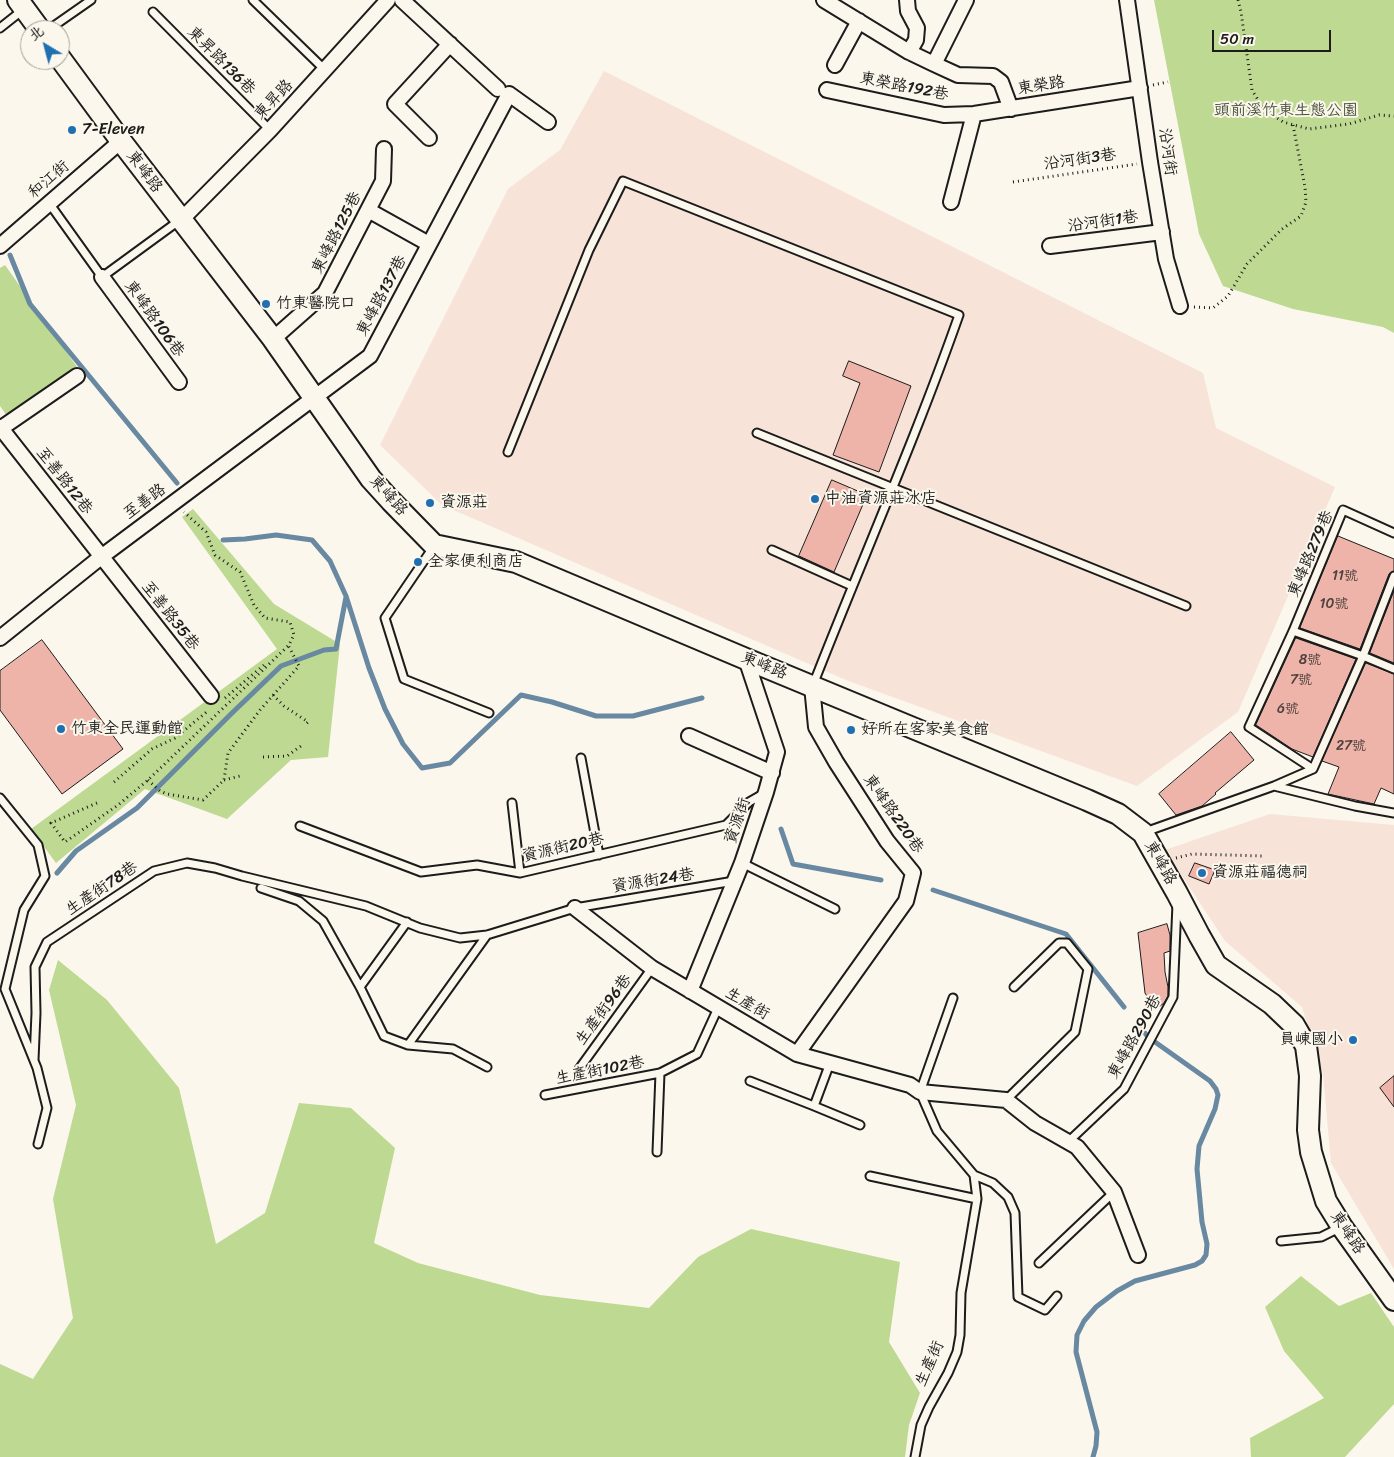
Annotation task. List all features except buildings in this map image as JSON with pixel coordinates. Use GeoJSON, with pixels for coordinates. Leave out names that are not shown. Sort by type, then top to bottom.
{"type":"FeatureCollection","features":[{"type":"Feature","properties":{"kind":"main road"},"geometry":{"type":"LineString","coordinates":[[21,4],[33,20]]}},
{"type":"Feature","properties":{"kind":"main road","name":"東峰路"},"geometry":{"type":"LineString","coordinates":[[69,70],[273,339],[371,479],[434,545],[516,562],[1087,800],[1118,814],[1143,833],[1216,965],[1272,1004],[1294,1025],[1306,1046],[1310,1076],[1308,1130],[1311,1152],[1326,1201],[1342,1227],[1394,1300]]}},
{"type":"Feature","properties":{"kind":"street","name":"東昇路"},"geometry":{"type":"LineString","coordinates":[[181,220],[270,130],[388,0]]}},
{"type":"Feature","properties":{"kind":"street"},"geometry":{"type":"LineString","coordinates":[[402,0],[504,91],[548,122]]}},
{"type":"Feature","properties":{"kind":"street","name":"東榮路"},"geometry":{"type":"LineString","coordinates":[[824,0],[909,52],[958,75],[993,76],[1000,82],[1012,108],[1140,88]]}},
{"type":"Feature","properties":{"kind":"street"},"geometry":{"type":"LineString","coordinates":[[907,0],[908,11],[917,28],[916,40],[909,52]]}},
{"type":"Feature","properties":{"kind":"street"},"geometry":{"type":"LineString","coordinates":[[934,64],[966,0]]}},
{"type":"Feature","properties":{"kind":"street","name":"沿河街"},"geometry":{"type":"LineString","coordinates":[[1127,0],[1166,259],[1180,306]]}},
{"type":"Feature","properties":{"kind":"street"},"geometry":{"type":"LineString","coordinates":[[835,65],[859,21]]}},
{"type":"Feature","properties":{"kind":"street"},"geometry":{"type":"LineString","coordinates":[[429,138],[395,104],[450,44]]}},
{"type":"Feature","properties":{"kind":"street","name":"東榮路192巷"},"geometry":{"type":"LineString","coordinates":[[827,90],[944,115],[974,114],[1012,108]]}},
{"type":"Feature","properties":{"kind":"street","name":"東峰路137巷"},"geometry":{"type":"LineString","coordinates":[[314,397],[370,356],[429,244],[504,91]]}},
{"type":"Feature","properties":{"kind":"street"},"geometry":{"type":"LineString","coordinates":[[951,202],[974,114]]}},
{"type":"Feature","properties":{"kind":"street","name":"和江街"},"geometry":{"type":"LineString","coordinates":[[0,246],[121,141]]}},
{"type":"Feature","properties":{"kind":"street","name":"東峰路125巷"},"geometry":{"type":"LineString","coordinates":[[273,339],[325,293],[383,181],[384,149]]}},
{"type":"Feature","properties":{"kind":"street","name":"東峰路137巷"},"geometry":{"type":"LineString","coordinates":[[368,210],[429,244]]}},
{"type":"Feature","properties":{"kind":"street","name":"沿河街1巷"},"geometry":{"type":"LineString","coordinates":[[1050,246],[1162,232]]}},
{"type":"Feature","properties":{"kind":"street","name":"東峰路106巷"},"geometry":{"type":"LineString","coordinates":[[102,277],[179,382]]}},
{"type":"Feature","properties":{"kind":"street"},"geometry":{"type":"LineString","coordinates":[[0,428],[77,376]]}},
{"type":"Feature","properties":{"kind":"street","name":"至善路"},"geometry":{"type":"LineString","coordinates":[[0,638],[101,557],[314,397]]}},
{"type":"Feature","properties":{"kind":"street","name":"至善路12巷"},"geometry":{"type":"LineString","coordinates":[[0,428],[101,557]]}},
{"type":"Feature","properties":{"kind":"street","name":"至善路35巷"},"geometry":{"type":"LineString","coordinates":[[101,557],[215,701]]}},
{"type":"Feature","properties":{"kind":"street","name":"資源街"},"geometry":{"type":"LineString","coordinates":[[690,991],[742,863],[772,773],[777,752],[746,659]]}},
{"type":"Feature","properties":{"kind":"street","name":"東峰路220巷"},"geometry":{"type":"LineString","coordinates":[[797,1054],[906,901],[913,873],[887,841],[836,762],[816,727],[812,686]]}},
{"type":"Feature","properties":{"kind":"street"},"geometry":{"type":"LineString","coordinates":[[689,736],[772,773]]}},
{"type":"Feature","properties":{"kind":"street","name":"生產街"},"geometry":{"type":"LineString","coordinates":[[575,908],[652,968],[797,1054],[910,1085],[920,1092],[1006,1100]]}},
{"type":"Feature","properties":{"kind":"street"},"geometry":{"type":"LineString","coordinates":[[1006,1100],[1035,1123],[1077,1147],[1114,1192],[1138,1255]]}},
{"type":"Feature","properties":{"kind":"lane"},"geometry":{"type":"LineString","coordinates":[[62,20],[91,0]]}},
{"type":"Feature","properties":{"kind":"lane"},"geometry":{"type":"LineString","coordinates":[[253,0],[325,70]]}},
{"type":"Feature","properties":{"kind":"lane"},"geometry":{"type":"LineString","coordinates":[[0,28],[21,4]]}},
{"type":"Feature","properties":{"kind":"lane","name":"東昇路136巷"},"geometry":{"type":"LineString","coordinates":[[153,12],[270,130]]}},
{"type":"Feature","properties":{"kind":"lane"},"geometry":{"type":"LineString","coordinates":[[508,452],[589,250],[623,181],[959,315],[933,388],[812,686]]}},
{"type":"Feature","properties":{"kind":"lane","name":"東峰路106巷"},"geometry":{"type":"LineString","coordinates":[[49,203],[102,277],[181,220]]}},
{"type":"Feature","properties":{"kind":"lane"},"geometry":{"type":"LineString","coordinates":[[757,433],[1186,606]]}},
{"type":"Feature","properties":{"kind":"lane","name":"東峰路279巷"},"geometry":{"type":"LineString","coordinates":[[1313,769],[1249,727],[1294,631],[1343,510],[1394,533]]}},
{"type":"Feature","properties":{"kind":"lane"},"geometry":{"type":"LineString","coordinates":[[434,545],[385,618],[404,679],[489,713]]}},
{"type":"Feature","properties":{"kind":"lane"},"geometry":{"type":"LineString","coordinates":[[772,550],[852,586]]}},
{"type":"Feature","properties":{"kind":"lane"},"geometry":{"type":"LineString","coordinates":[[1143,833],[1274,786],[1313,769],[1363,656],[1394,576]]}},
{"type":"Feature","properties":{"kind":"lane"},"geometry":{"type":"LineString","coordinates":[[1294,631],[1394,669]]}},
{"type":"Feature","properties":{"kind":"lane"},"geometry":{"type":"LineString","coordinates":[[580,758],[599,855]]}},
{"type":"Feature","properties":{"kind":"lane"},"geometry":{"type":"LineString","coordinates":[[1274,786],[1355,806],[1394,813]]}},
{"type":"Feature","properties":{"kind":"lane","name":"資源街20巷"},"geometry":{"type":"LineString","coordinates":[[300,826],[421,872],[477,865],[520,873],[726,825],[749,802],[766,792]]}},
{"type":"Feature","properties":{"kind":"lane"},"geometry":{"type":"LineString","coordinates":[[0,798],[38,845],[45,876],[24,910],[5,989],[37,1068],[47,1108],[38,1144]]}},
{"type":"Feature","properties":{"kind":"lane"},"geometry":{"type":"LineString","coordinates":[[512,803],[520,873]]}},
{"type":"Feature","properties":{"kind":"lane","name":"生產街78巷"},"geometry":{"type":"LineString","coordinates":[[34,1060],[36,1014],[35,966],[47,942],[154,871],[187,863],[215,868],[366,906],[420,928],[460,938],[487,935],[575,908]]}},
{"type":"Feature","properties":{"kind":"lane"},"geometry":{"type":"LineString","coordinates":[[742,863],[835,910]]}},
{"type":"Feature","properties":{"kind":"lane","name":"資源街24巷"},"geometry":{"type":"LineString","coordinates":[[575,908],[735,881]]}},
{"type":"Feature","properties":{"kind":"lane"},"geometry":{"type":"LineString","coordinates":[[261,888],[300,901],[323,921],[360,987],[384,1036],[408,1044],[453,1050],[487,1067]]}},
{"type":"Feature","properties":{"kind":"lane","name":"東峰路290巷"},"geometry":{"type":"LineString","coordinates":[[1068,1142],[1124,1089],[1173,997],[1177,893]]}},
{"type":"Feature","properties":{"kind":"lane"},"geometry":{"type":"LineString","coordinates":[[360,987],[407,922]]}},
{"type":"Feature","properties":{"kind":"lane"},"geometry":{"type":"LineString","coordinates":[[408,1044],[487,935]]}},
{"type":"Feature","properties":{"kind":"lane"},"geometry":{"type":"LineString","coordinates":[[1006,1100],[1075,1032],[1088,969],[1067,943],[1059,943],[1014,987]]}},
{"type":"Feature","properties":{"kind":"lane","name":"生產街96巷"},"geometry":{"type":"LineString","coordinates":[[579,1069],[652,968]]}},
{"type":"Feature","properties":{"kind":"lane"},"geometry":{"type":"LineString","coordinates":[[953,998],[920,1092],[937,1131],[974,1175],[992,1183],[1008,1196],[1015,1213],[1018,1297],[1045,1310],[1057,1296]]}},
{"type":"Feature","properties":{"kind":"lane","name":"生產街102巷"},"geometry":{"type":"LineString","coordinates":[[545,1095],[660,1073],[697,1054],[718,1008]]}},
{"type":"Feature","properties":{"kind":"lane"},"geometry":{"type":"LineString","coordinates":[[814,1106],[830,1063]]}},
{"type":"Feature","properties":{"kind":"lane","name":"生產街102巷"},"geometry":{"type":"LineString","coordinates":[[657,1152],[660,1073]]}},
{"type":"Feature","properties":{"kind":"lane"},"geometry":{"type":"LineString","coordinates":[[750,1081],[860,1124]]}},
{"type":"Feature","properties":{"kind":"lane","name":"生產街"},"geometry":{"type":"LineString","coordinates":[[915,1457],[921,1425],[948,1374],[957,1352],[960,1335],[961,1293],[977,1199],[974,1175]]}},
{"type":"Feature","properties":{"kind":"lane"},"geometry":{"type":"LineString","coordinates":[[870,1176],[977,1199]]}},
{"type":"Feature","properties":{"kind":"lane"},"geometry":{"type":"LineString","coordinates":[[1039,1263],[1114,1192]]}},
{"type":"Feature","properties":{"kind":"lane"},"geometry":{"type":"LineString","coordinates":[[1281,1241],[1321,1237],[1342,1227]]}},
{"type":"Feature","properties":{"kind":"path"},"geometry":{"type":"LineString","coordinates":[[1238,0],[1252,90],[1263,108],[1283,122],[1309,129],[1350,124],[1379,115],[1394,116]]}},
{"type":"Feature","properties":{"kind":"path"},"geometry":{"type":"LineString","coordinates":[[1180,306],[1213,308],[1228,296],[1247,264],[1282,229],[1301,216],[1306,202],[1305,187],[1293,125]]}},
{"type":"Feature","properties":{"kind":"path","name":"沿河街3巷"},"geometry":{"type":"LineString","coordinates":[[1013,182],[1150,162]]}},
{"type":"Feature","properties":{"kind":"path"},"geometry":{"type":"LineString","coordinates":[[114,782],[152,749],[175,738],[215,701],[289,645],[299,666],[260,710],[228,753],[224,780]]}},
{"type":"Feature","properties":{"kind":"path"},"geometry":{"type":"LineString","coordinates":[[273,695],[284,706],[308,722],[305,725]]}},
{"type":"Feature","properties":{"kind":"path"},"geometry":{"type":"LineString","coordinates":[[263,757],[287,756],[301,746]]}},
{"type":"Feature","properties":{"kind":"path"},"geometry":{"type":"LineString","coordinates":[[148,780],[160,791],[167,794],[203,800],[224,780],[240,776]]}},
{"type":"Feature","properties":{"kind":"path"},"geometry":{"type":"LineString","coordinates":[[51,823],[97,803]]}},
{"type":"Feature","properties":{"kind":"path"},"geometry":{"type":"LineString","coordinates":[[1159,863],[1192,854],[1263,856]]}},
{"type":"Feature","properties":{"kind":"shaded area"},"geometry":{"type":"Polygon","coordinates":[[[604,71],[1203,373],[1216,428],[1335,487],[1238,712],[1137,786],[846,680],[442,505],[380,445],[508,189],[560,150],[604,71]]]}},
{"type":"Feature","properties":{"kind":"shaded area","name":"員崠國小"},"geometry":{"type":"Polygon","coordinates":[[[1270,814],[1394,825],[1394,1269],[1331,1163],[1323,1074],[1302,1007],[1225,941],[1165,850],[1270,814]]]}},
{"type":"Feature","properties":{"kind":"green space","name":"頭前溪竹東生態公園"},"geometry":{"type":"Polygon","coordinates":[[[1154,0],[1394,0],[1394,333],[1383,327],[1293,309],[1223,286],[1199,234],[1154,0]]]}},
{"type":"Feature","properties":{"kind":"green space"},"geometry":{"type":"Polygon","coordinates":[[[5,265],[77,367],[7,416],[0,406],[0,268],[5,265]]]}},
{"type":"Feature","properties":{"kind":"green space"},"geometry":{"type":"Polygon","coordinates":[[[193,509],[274,604],[340,644],[328,757],[291,760],[227,819],[145,789],[56,863],[31,829],[277,649],[182,517],[193,509]]]}},
{"type":"Feature","properties":{"kind":"green space"},"geometry":{"type":"Polygon","coordinates":[[[58,960],[107,1000],[179,1088],[216,1244],[265,1213],[299,1103],[351,1108],[395,1148],[374,1243],[418,1263],[540,1295],[649,1308],[698,1257],[751,1229],[900,1262],[889,1342],[920,1393],[909,1425],[905,1457],[0,1457],[0,1364],[33,1379],[73,1318],[53,1199],[76,1105],[49,990],[58,960]]]}},
{"type":"Feature","properties":{"kind":"green space"},"geometry":{"type":"Polygon","coordinates":[[[1301,1276],[1339,1306],[1371,1293],[1394,1327],[1394,1404],[1345,1457],[1251,1457],[1250,1438],[1324,1398],[1284,1351],[1265,1307],[1301,1276]]]}},
{"type":"Feature","properties":{"kind":"waterway"},"geometry":{"type":"LineString","coordinates":[[10,255],[30,304],[177,483]]}},
{"type":"Feature","properties":{"kind":"waterway"},"geometry":{"type":"LineString","coordinates":[[223,540],[276,535],[312,540],[330,561],[346,596],[369,668],[385,709],[403,744],[422,768],[450,763],[521,695],[552,702],[596,716],[633,716],[702,698]]}},
{"type":"Feature","properties":{"kind":"waterway"},"geometry":{"type":"LineString","coordinates":[[57,873],[76,851],[137,808],[281,666],[324,650],[336,649],[346,597]]}},
{"type":"Feature","properties":{"kind":"waterway"},"geometry":{"type":"LineString","coordinates":[[781,829],[793,864],[881,880]]}},
{"type":"Feature","properties":{"kind":"waterway"},"geometry":{"type":"LineString","coordinates":[[933,890],[1066,934],[1124,1007]]}},
{"type":"Feature","properties":{"kind":"waterway"},"geometry":{"type":"LineString","coordinates":[[1093,1457],[1097,1432],[1076,1352],[1077,1335],[1084,1321],[1096,1307],[1117,1291],[1135,1281],[1195,1265],[1202,1261],[1206,1255],[1207,1244],[1202,1222],[1197,1169],[1199,1146],[1215,1109],[1218,1095],[1210,1081],[1148,1037],[1141,1028]]}},
{"type":"Feature","properties":{"kind":"place","name":"7-Eleven"},"geometry":{"type":"Point","coordinates":[72,130]}},
{"type":"Feature","properties":{"kind":"place","name":"竹東醫院口"},"geometry":{"type":"Point","coordinates":[266,304]}},
{"type":"Feature","properties":{"kind":"place","name":"中油資源莊冰店"},"geometry":{"type":"Point","coordinates":[815,499]}},
{"type":"Feature","properties":{"kind":"place","name":"資源莊"},"geometry":{"type":"Point","coordinates":[430,503]}},
{"type":"Feature","properties":{"kind":"place","name":"全家便利商店"},"geometry":{"type":"Point","coordinates":[418,562]}},
{"type":"Feature","properties":{"kind":"place","name":"竹東全民運動館"},"geometry":{"type":"Point","coordinates":[61,729]}},
{"type":"Feature","properties":{"kind":"place","name":"好所在客家美食館"},"geometry":{"type":"Point","coordinates":[851,730]}},
{"type":"Feature","properties":{"kind":"place","name":"資源莊福德祠"},"geometry":{"type":"Point","coordinates":[1202,873]}},
{"type":"Feature","properties":{"kind":"place","name":"員崠國小"},"geometry":{"type":"Point","coordinates":[1353,1040]}}]}
